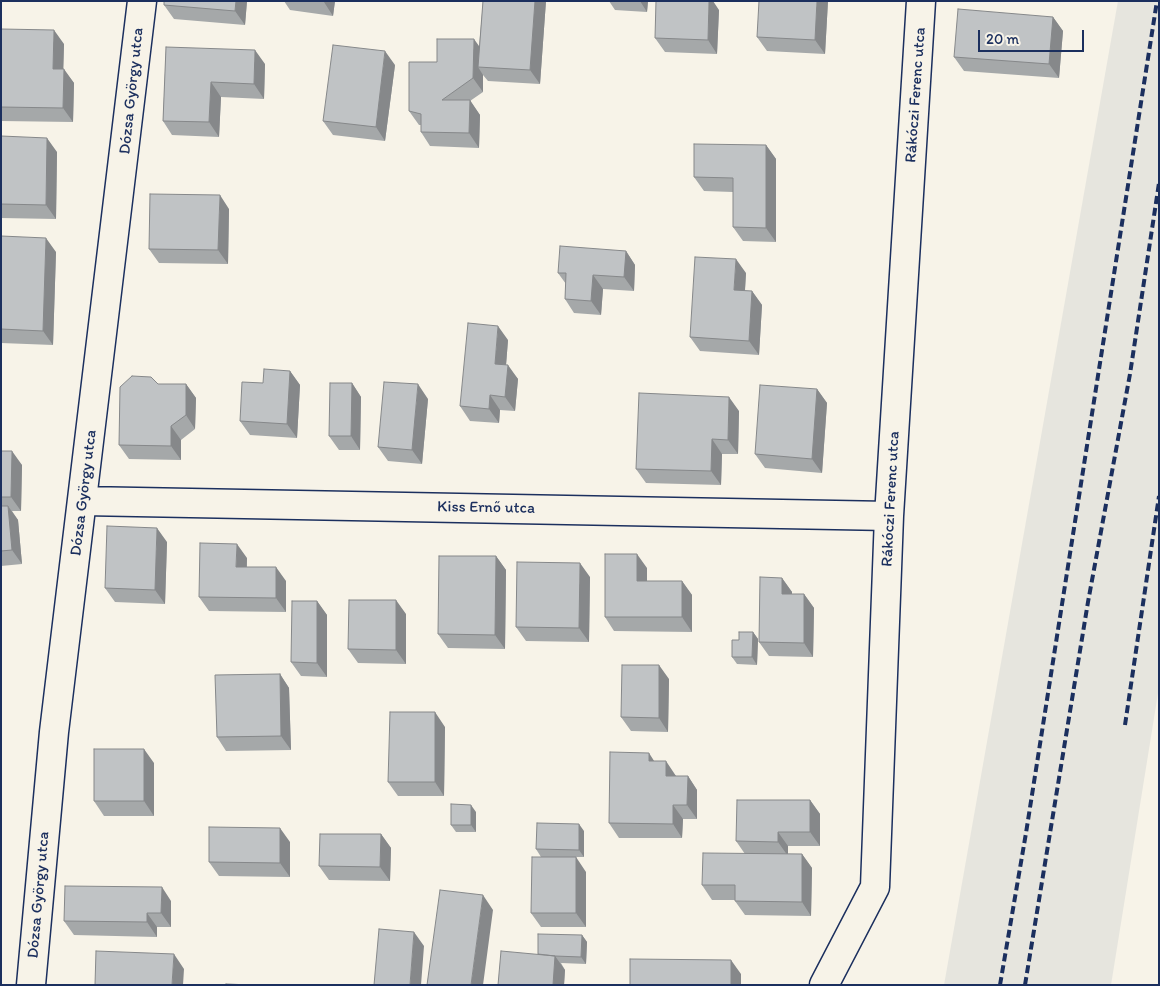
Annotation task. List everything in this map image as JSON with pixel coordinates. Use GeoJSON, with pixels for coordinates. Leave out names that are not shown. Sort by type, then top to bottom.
{"type":"FeatureCollection","features":[{"type":"Feature","properties":{"kind":"street","name":"Dózsa György utca"},"geometry":{"type":"LineString","coordinates":[[31,985],[54,732],[142,1]]}},
{"type":"Feature","properties":{"kind":"street","name":"Rákóczi Ferenc utca"},"geometry":{"type":"LineString","coordinates":[[824,985],[875,887],[889,516],[922,1]]}},
{"type":"Feature","properties":{"kind":"street","name":"Kiss Ernő utca"},"geometry":{"type":"LineString","coordinates":[[83,500],[889,516]]}},
{"type":"Feature","properties":{"kind":"shaded area"},"geometry":{"type":"Polygon","coordinates":[[[1118,1],[1159,1],[1159,687],[1111,985],[944,985],[1118,1]]]}},
{"type":"Feature","properties":{"kind":"building"},"geometry":{"type":"Polygon","coordinates":[[[164,1],[236,1],[235,11],[164,5],[164,1]]]}},
{"type":"Feature","properties":{"kind":"building"},"geometry":{"type":"Polygon","coordinates":[[[483,1],[535,1],[530,70],[478,67],[483,1]]]}},
{"type":"Feature","properties":{"kind":"building"},"geometry":{"type":"Polygon","coordinates":[[[656,1],[709,1],[708,40],[655,38],[656,1]]]}},
{"type":"Feature","properties":{"kind":"building"},"geometry":{"type":"Polygon","coordinates":[[[759,1],[817,1],[815,40],[757,37],[759,1]]]}},
{"type":"Feature","properties":{"kind":"building"},"geometry":{"type":"Polygon","coordinates":[[[958,9],[1053,17],[1049,64],[954,57],[958,9]]]}},
{"type":"Feature","properties":{"kind":"building"},"geometry":{"type":"Polygon","coordinates":[[[1,29],[54,30],[53,69],[64,69],[63,108],[1,107],[1,29]]]}},
{"type":"Feature","properties":{"kind":"building"},"geometry":{"type":"Polygon","coordinates":[[[437,39],[474,39],[473,78],[442,100],[470,100],[469,133],[421,132],[421,114],[409,111],[409,62],[437,62],[437,39]]]}},
{"type":"Feature","properties":{"kind":"building"},"geometry":{"type":"Polygon","coordinates":[[[333,45],[385,51],[376,127],[323,121],[333,45]]]}},
{"type":"Feature","properties":{"kind":"building"},"geometry":{"type":"Polygon","coordinates":[[[166,47],[255,50],[254,84],[211,82],[209,122],[163,121],[166,47]]]}},
{"type":"Feature","properties":{"kind":"building"},"geometry":{"type":"Polygon","coordinates":[[[1,136],[47,138],[46,205],[1,204],[1,136]]]}},
{"type":"Feature","properties":{"kind":"building"},"geometry":{"type":"Polygon","coordinates":[[[694,144],[766,145],[766,228],[733,227],[733,178],[694,177],[694,144]]]}},
{"type":"Feature","properties":{"kind":"building"},"geometry":{"type":"Polygon","coordinates":[[[150,194],[220,195],[218,250],[149,249],[150,194]]]}},
{"type":"Feature","properties":{"kind":"building"},"geometry":{"type":"Polygon","coordinates":[[[1,236],[46,238],[43,331],[1,329],[1,236]]]}},
{"type":"Feature","properties":{"kind":"building"},"geometry":{"type":"Polygon","coordinates":[[[560,246],[626,251],[624,277],[593,275],[591,301],[565,299],[566,273],[558,273],[560,246]]]}},
{"type":"Feature","properties":{"kind":"building"},"geometry":{"type":"Polygon","coordinates":[[[695,257],[736,259],[734,290],[752,291],[749,341],[690,337],[695,257]]]}},
{"type":"Feature","properties":{"kind":"building"},"geometry":{"type":"Polygon","coordinates":[[[468,323],[498,326],[495,364],[508,365],[505,397],[490,395],[489,409],[460,406],[468,323]]]}},
{"type":"Feature","properties":{"kind":"building"},"geometry":{"type":"Polygon","coordinates":[[[264,369],[290,371],[287,424],[240,421],[242,382],[263,383],[264,369]]]}},
{"type":"Feature","properties":{"kind":"building"},"geometry":{"type":"Polygon","coordinates":[[[132,376],[151,377],[158,384],[186,384],[186,415],[171,426],[171,446],[119,445],[120,387],[132,376]]]}},
{"type":"Feature","properties":{"kind":"building"},"geometry":{"type":"Polygon","coordinates":[[[384,382],[418,384],[412,450],[378,447],[384,382]]]}},
{"type":"Feature","properties":{"kind":"building"},"geometry":{"type":"Polygon","coordinates":[[[330,383],[352,383],[351,436],[329,436],[330,383]]]}},
{"type":"Feature","properties":{"kind":"building"},"geometry":{"type":"Polygon","coordinates":[[[760,385],[817,389],[812,459],[755,454],[760,385]]]}},
{"type":"Feature","properties":{"kind":"building"},"geometry":{"type":"Polygon","coordinates":[[[639,393],[729,397],[728,440],[712,439],[711,471],[636,469],[639,393]]]}},
{"type":"Feature","properties":{"kind":"building"},"geometry":{"type":"Polygon","coordinates":[[[1,451],[12,451],[11,497],[1,497],[1,451]]]}},
{"type":"Feature","properties":{"kind":"building"},"geometry":{"type":"Polygon","coordinates":[[[1,506],[8,506],[12,550],[1,551],[1,506]]]}},
{"type":"Feature","properties":{"kind":"building"},"geometry":{"type":"Polygon","coordinates":[[[107,526],[157,528],[155,590],[105,588],[107,526]]]}},
{"type":"Feature","properties":{"kind":"building"},"geometry":{"type":"Polygon","coordinates":[[[200,543],[237,544],[236,567],[276,567],[276,598],[199,597],[200,543]]]}},
{"type":"Feature","properties":{"kind":"building"},"geometry":{"type":"Polygon","coordinates":[[[605,554],[637,554],[637,581],[682,581],[682,617],[605,617],[605,554]]]}},
{"type":"Feature","properties":{"kind":"building"},"geometry":{"type":"Polygon","coordinates":[[[439,556],[496,556],[495,635],[438,634],[439,556]]]}},
{"type":"Feature","properties":{"kind":"building"},"geometry":{"type":"Polygon","coordinates":[[[517,562],[580,563],[579,628],[516,627],[517,562]]]}},
{"type":"Feature","properties":{"kind":"building"},"geometry":{"type":"Polygon","coordinates":[[[760,577],[782,578],[782,594],[804,594],[804,643],[759,642],[760,577]]]}},
{"type":"Feature","properties":{"kind":"building"},"geometry":{"type":"Polygon","coordinates":[[[349,600],[396,600],[396,650],[348,649],[349,600]]]}},
{"type":"Feature","properties":{"kind":"building"},"geometry":{"type":"Polygon","coordinates":[[[292,601],[317,601],[317,663],[291,662],[292,601]]]}},
{"type":"Feature","properties":{"kind":"building"},"geometry":{"type":"Polygon","coordinates":[[[739,632],[753,632],[752,657],[732,657],[732,640],[739,640],[739,632]]]}},
{"type":"Feature","properties":{"kind":"building"},"geometry":{"type":"Polygon","coordinates":[[[622,665],[659,665],[659,718],[621,717],[622,665]]]}},
{"type":"Feature","properties":{"kind":"building"},"geometry":{"type":"Polygon","coordinates":[[[280,674],[281,736],[217,737],[215,675],[280,674]]]}},
{"type":"Feature","properties":{"kind":"building"},"geometry":{"type":"Polygon","coordinates":[[[390,712],[435,712],[435,782],[388,782],[390,712]]]}},
{"type":"Feature","properties":{"kind":"building"},"geometry":{"type":"Polygon","coordinates":[[[94,749],[144,749],[144,801],[94,801],[94,749]]]}},
{"type":"Feature","properties":{"kind":"building"},"geometry":{"type":"Polygon","coordinates":[[[610,752],[649,753],[649,761],[666,761],[666,776],[688,776],[687,805],[673,805],[673,824],[609,823],[610,752]]]}},
{"type":"Feature","properties":{"kind":"building"},"geometry":{"type":"Polygon","coordinates":[[[737,800],[810,800],[810,832],[778,832],[778,842],[736,841],[737,800]]]}},
{"type":"Feature","properties":{"kind":"building"},"geometry":{"type":"Polygon","coordinates":[[[451,804],[471,805],[471,825],[451,825],[451,804]]]}},
{"type":"Feature","properties":{"kind":"building"},"geometry":{"type":"Polygon","coordinates":[[[537,823],[579,824],[579,850],[536,849],[537,823]]]}},
{"type":"Feature","properties":{"kind":"building"},"geometry":{"type":"Polygon","coordinates":[[[209,827],[280,828],[280,863],[209,862],[209,827]]]}},
{"type":"Feature","properties":{"kind":"building"},"geometry":{"type":"Polygon","coordinates":[[[320,834],[381,834],[380,867],[319,866],[320,834]]]}},
{"type":"Feature","properties":{"kind":"building"},"geometry":{"type":"Polygon","coordinates":[[[703,853],[802,854],[802,902],[735,901],[735,885],[702,885],[703,853]]]}},
{"type":"Feature","properties":{"kind":"building"},"geometry":{"type":"Polygon","coordinates":[[[532,857],[576,857],[576,913],[531,913],[532,857]]]}},
{"type":"Feature","properties":{"kind":"building"},"geometry":{"type":"Polygon","coordinates":[[[65,886],[162,887],[161,913],[147,913],[147,922],[64,921],[65,886]]]}},
{"type":"Feature","properties":{"kind":"building"},"geometry":{"type":"Polygon","coordinates":[[[440,890],[483,895],[471,985],[427,985],[440,890]]]}},
{"type":"Feature","properties":{"kind":"building"},"geometry":{"type":"Polygon","coordinates":[[[379,929],[414,932],[410,985],[374,985],[379,929]]]}},
{"type":"Feature","properties":{"kind":"building"},"geometry":{"type":"Polygon","coordinates":[[[538,934],[582,935],[581,957],[538,954],[538,934]]]}},
{"type":"Feature","properties":{"kind":"building"},"geometry":{"type":"Polygon","coordinates":[[[96,951],[174,954],[172,985],[95,985],[96,951]]]}},
{"type":"Feature","properties":{"kind":"building"},"geometry":{"type":"Polygon","coordinates":[[[501,951],[555,956],[553,985],[498,985],[501,951]]]}},
{"type":"Feature","properties":{"kind":"building"},"geometry":{"type":"Polygon","coordinates":[[[630,959],[731,960],[731,985],[630,985],[630,959]]]}},
{"type":"Feature","properties":{"kind":"railway"},"geometry":{"type":"LineString","coordinates":[[1000,985],[1026,833],[1157,1]]}},
{"type":"Feature","properties":{"kind":"railway"},"geometry":{"type":"LineString","coordinates":[[1025,985],[1088,602],[1130,374],[1159,183]]}},
{"type":"Feature","properties":{"kind":"railway"},"geometry":{"type":"LineString","coordinates":[[1125,725],[1159,496]]}}]}
